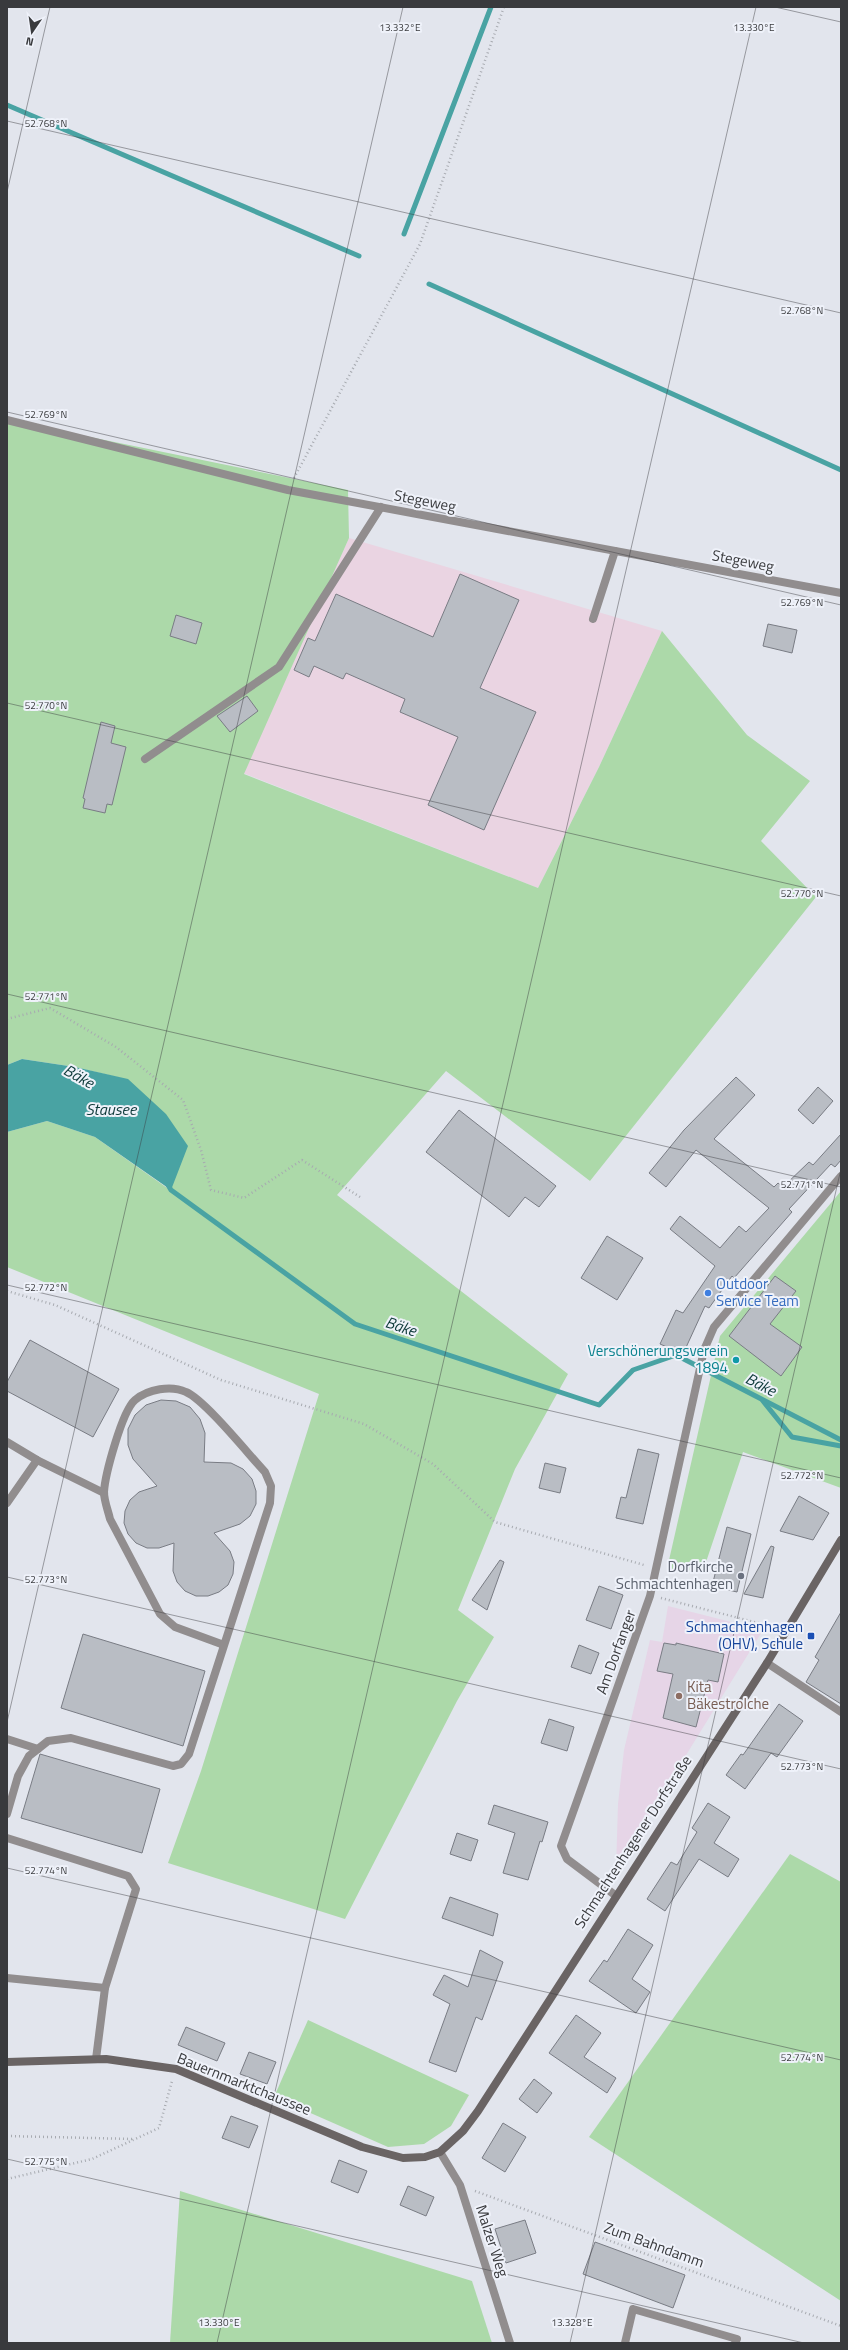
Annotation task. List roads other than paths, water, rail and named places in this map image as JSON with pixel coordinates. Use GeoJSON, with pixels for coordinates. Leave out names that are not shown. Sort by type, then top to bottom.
{"type":"FeatureCollection","features":[{"type":"Feature","properties":{"kind":"main road","name":"Schmachtenhagener Dorfstraße"},"geometry":{"type":"LineString","coordinates":[[440,2152],[463,2132],[478,2111],[615,1895],[767,1663],[841,1540]]}},
{"type":"Feature","properties":{"kind":"main road","name":"Bauernmarktchaussee"},"geometry":{"type":"LineString","coordinates":[[7,2062],[96,2059],[176,2069],[362,2148],[403,2158],[425,2156],[440,2152]]}},
{"type":"Feature","properties":{"kind":"street","name":"Stegeweg"},"geometry":{"type":"LineString","coordinates":[[7,420],[288,490],[841,593]]}},
{"type":"Feature","properties":{"kind":"street"},"geometry":{"type":"LineString","coordinates":[[145,759],[279,667],[381,507]]}},
{"type":"Feature","properties":{"kind":"street"},"geometry":{"type":"LineString","coordinates":[[593,619],[615,551]]}},
{"type":"Feature","properties":{"kind":"street","name":"Am Dorfanger"},"geometry":{"type":"LineString","coordinates":[[615,1895],[567,1859],[561,1846],[650,1596],[704,1350],[714,1327],[841,1176]]}},
{"type":"Feature","properties":{"kind":"street"},"geometry":{"type":"LineString","coordinates":[[7,1814],[18,1776],[29,1756],[48,1741],[71,1738],[172,1766],[181,1764],[189,1754],[270,1503],[271,1486],[265,1472],[200,1402],[186,1392],[171,1389],[156,1390],[134,1401],[128,1411],[108,1470],[104,1492],[110,1519],[160,1614],[175,1627],[224,1645]]}},
{"type":"Feature","properties":{"kind":"street"},"geometry":{"type":"LineString","coordinates":[[7,1442],[37,1460],[104,1492]]}},
{"type":"Feature","properties":{"kind":"street"},"geometry":{"type":"LineString","coordinates":[[7,1503],[37,1460]]}},
{"type":"Feature","properties":{"kind":"street"},"geometry":{"type":"LineString","coordinates":[[767,1663],[841,1712]]}},
{"type":"Feature","properties":{"kind":"street"},"geometry":{"type":"LineString","coordinates":[[7,1739],[38,1749]]}},
{"type":"Feature","properties":{"kind":"street"},"geometry":{"type":"LineString","coordinates":[[7,1838],[128,1876],[136,1889],[105,1988],[96,2059]]}},
{"type":"Feature","properties":{"kind":"street"},"geometry":{"type":"LineString","coordinates":[[7,1978],[105,1988]]}},
{"type":"Feature","properties":{"kind":"street","name":"Malzer Weg"},"geometry":{"type":"LineString","coordinates":[[440,2152],[460,2185],[510,2343]]}},
{"type":"Feature","properties":{"kind":"street"},"geometry":{"type":"LineString","coordinates":[[625,2343],[633,2309],[736,2339],[735,2343]]}},
{"type":"Feature","properties":{"kind":"water","name":"Stausee"},"geometry":{"type":"Polygon","coordinates":[[[22,1059],[75,1067],[128,1079],[166,1114],[188,1146],[171,1190],[95,1137],[47,1121],[7,1132],[7,1065],[22,1059]]]}},
{"type":"Feature","properties":{"kind":"waterway"},"geometry":{"type":"LineString","coordinates":[[404,234],[491,7]]}},
{"type":"Feature","properties":{"kind":"waterway"},"geometry":{"type":"LineString","coordinates":[[7,105],[359,256]]}},
{"type":"Feature","properties":{"kind":"waterway"},"geometry":{"type":"LineString","coordinates":[[429,284],[841,470]]}},
{"type":"Feature","properties":{"kind":"waterway","name":"Bäke"},"geometry":{"type":"LineString","coordinates":[[168,1185],[171,1190],[355,1324],[599,1405],[633,1370],[676,1355],[841,1440]]}},
{"type":"Feature","properties":{"kind":"waterway"},"geometry":{"type":"LineString","coordinates":[[763,1401],[792,1437],[841,1446]]}},
{"type":"Feature","properties":{"kind":"place","name":"Outdoor Service Team"},"geometry":{"type":"Point","coordinates":[708,1293]}},
{"type":"Feature","properties":{"kind":"place","name":"Verschönerungsverein 1894"},"geometry":{"type":"Point","coordinates":[736,1360]}},
{"type":"Feature","properties":{"kind":"place","name":"Dorfkirche Schmachtenhagen"},"geometry":{"type":"Point","coordinates":[741,1576]}},
{"type":"Feature","properties":{"kind":"place","name":"Schmachtenhagen (OHV), Schule"},"geometry":{"type":"Point","coordinates":[811,1636]}},
{"type":"Feature","properties":{"kind":"place","name":"Kita Bäkestrolche"},"geometry":{"type":"Point","coordinates":[679,1696]}}]}
